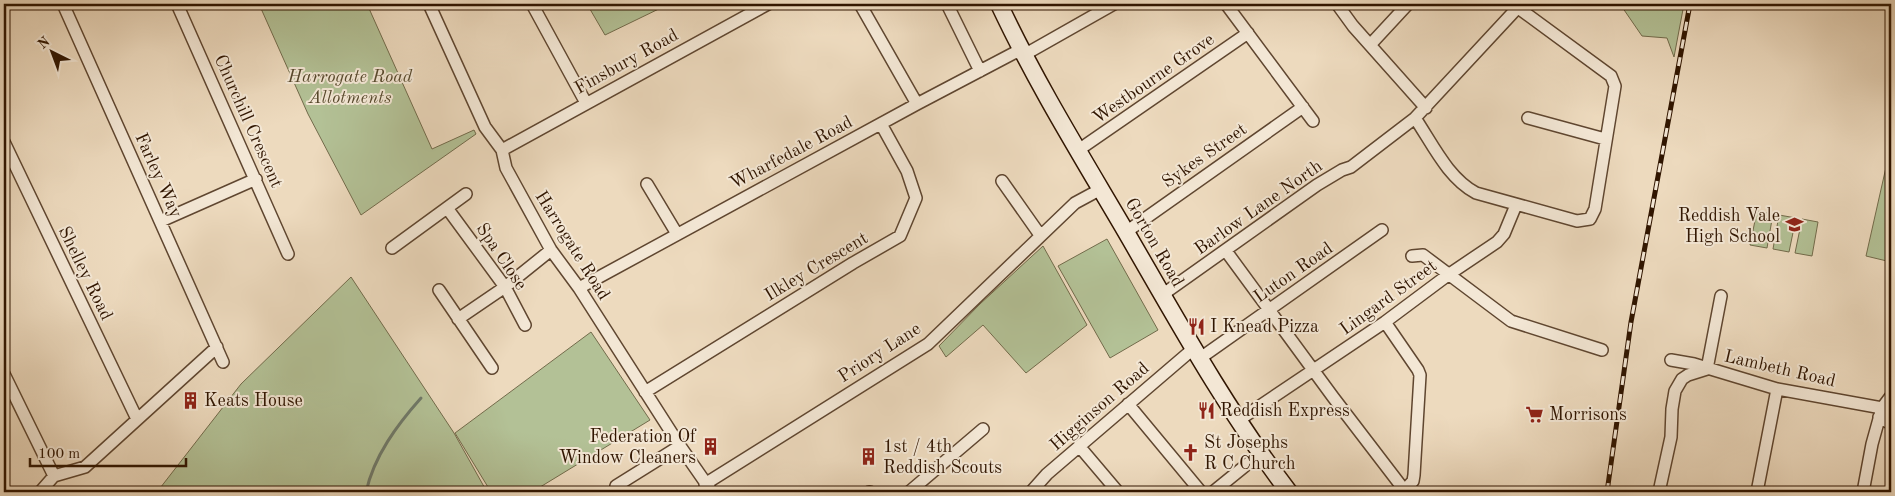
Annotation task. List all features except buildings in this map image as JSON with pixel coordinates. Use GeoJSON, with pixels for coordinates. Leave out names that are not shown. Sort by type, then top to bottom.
{"type":"FeatureCollection","features":[{"type":"Feature","properties":{"kind":"main road","name":"Gorton Road"},"geometry":{"type":"LineString","coordinates":[[999,4],[1022,52],[1077,151],[1196,354],[1289,492]]}},
{"type":"Feature","properties":{"kind":"street","name":"Farley Way"},"geometry":{"type":"LineString","coordinates":[[63,4],[223,362]]}},
{"type":"Feature","properties":{"kind":"street","name":"Churchill Crescent"},"geometry":{"type":"LineString","coordinates":[[177,4],[288,254]]}},
{"type":"Feature","properties":{"kind":"street","name":"Harrogate Road"},"geometry":{"type":"LineString","coordinates":[[429,4],[485,127],[502,150],[506,168],[550,250],[579,288],[708,488]]}},
{"type":"Feature","properties":{"kind":"street"},"geometry":{"type":"LineString","coordinates":[[532,4],[586,103]]}},
{"type":"Feature","properties":{"kind":"street","name":"Finsbury Road"},"geometry":{"type":"LineString","coordinates":[[502,150],[747,9],[768,4]]}},
{"type":"Feature","properties":{"kind":"street"},"geometry":{"type":"LineString","coordinates":[[860,4],[917,104]]}},
{"type":"Feature","properties":{"kind":"street"},"geometry":{"type":"LineString","coordinates":[[947,4],[980,71]]}},
{"type":"Feature","properties":{"kind":"street","name":"Wharfedale Road"},"geometry":{"type":"LineString","coordinates":[[579,288],[917,104],[1014,53],[1031,51],[1114,4]]}},
{"type":"Feature","properties":{"kind":"street"},"geometry":{"type":"LineString","coordinates":[[1226,4],[1313,121]]}},
{"type":"Feature","properties":{"kind":"street"},"geometry":{"type":"LineString","coordinates":[[1337,4],[1370,45],[1426,108]]}},
{"type":"Feature","properties":{"kind":"street"},"geometry":{"type":"LineString","coordinates":[[1370,45],[1408,4]]}},
{"type":"Feature","properties":{"kind":"street"},"geometry":{"type":"LineString","coordinates":[[1415,118],[1453,176],[1465,187],[1476,193],[1577,221],[1590,219],[1595,209],[1615,86],[1614,80],[1519,5]]}},
{"type":"Feature","properties":{"kind":"street","name":"Barlow Lane North"},"geometry":{"type":"LineString","coordinates":[[1162,295],[1318,185],[1342,170],[1351,167],[1415,118],[1519,5]]}},
{"type":"Feature","properties":{"kind":"street","name":"Westbourne Grove"},"geometry":{"type":"LineString","coordinates":[[1077,151],[1248,33]]}},
{"type":"Feature","properties":{"kind":"street","name":"Sykes Street"},"geometry":{"type":"LineString","coordinates":[[1126,232],[1303,107]]}},
{"type":"Feature","properties":{"kind":"street"},"geometry":{"type":"LineString","coordinates":[[1528,118],[1605,139]]}},
{"type":"Feature","properties":{"kind":"street","name":"Ilkley Crescent"},"geometry":{"type":"LineString","coordinates":[[645,392],[900,236],[916,198],[907,171],[881,124]]}},
{"type":"Feature","properties":{"kind":"street","name":"Shelley Road"},"geometry":{"type":"LineString","coordinates":[[4,142],[137,419]]}},
{"type":"Feature","properties":{"kind":"street"},"geometry":{"type":"LineString","coordinates":[[161,221],[256,179]]}},
{"type":"Feature","properties":{"kind":"street"},"geometry":{"type":"LineString","coordinates":[[1002,181],[1040,235]]}},
{"type":"Feature","properties":{"kind":"street"},"geometry":{"type":"LineString","coordinates":[[647,184],[677,234]]}},
{"type":"Feature","properties":{"kind":"street","name":"Priory Lane"},"geometry":{"type":"LineString","coordinates":[[708,488],[928,344],[1075,203],[1101,189]]}},
{"type":"Feature","properties":{"kind":"street"},"geometry":{"type":"LineString","coordinates":[[392,248],[466,194]]}},
{"type":"Feature","properties":{"kind":"street","name":"Lingard Street"},"geometry":{"type":"LineString","coordinates":[[1239,420],[1385,322],[1448,275],[1497,242],[1504,234],[1516,205]]}},
{"type":"Feature","properties":{"kind":"street","name":"Spa Close"},"geometry":{"type":"LineString","coordinates":[[447,208],[505,287],[525,325]]}},
{"type":"Feature","properties":{"kind":"street","name":"Luton Road"},"geometry":{"type":"LineString","coordinates":[[1196,354],[1269,310],[1382,230]]}},
{"type":"Feature","properties":{"kind":"street"},"geometry":{"type":"LineString","coordinates":[[458,319],[505,287],[550,250]]}},
{"type":"Feature","properties":{"kind":"street"},"geometry":{"type":"LineString","coordinates":[[1226,250],[1404,491],[1413,481],[1414,475],[1420,376],[1418,370],[1385,322]]}},
{"type":"Feature","properties":{"kind":"street"},"geometry":{"type":"LineString","coordinates":[[1412,256],[1423,255],[1511,321],[1602,350]]}},
{"type":"Feature","properties":{"kind":"street"},"geometry":{"type":"LineString","coordinates":[[439,290],[492,368]]}},
{"type":"Feature","properties":{"kind":"street"},"geometry":{"type":"LineString","coordinates":[[1659,492],[1664,460],[1671,437],[1675,391],[1682,379],[1706,368],[1720,296]]}},
{"type":"Feature","properties":{"kind":"street"},"geometry":{"type":"LineString","coordinates":[[40,492],[54,476],[85,467],[217,348]]}},
{"type":"Feature","properties":{"kind":"street","name":"Higginson Road"},"geometry":{"type":"LineString","coordinates":[[1031,492],[1040,481],[1128,404],[1196,354]]}},
{"type":"Feature","properties":{"kind":"street","name":"Lambeth Road"},"geometry":{"type":"LineString","coordinates":[[1671,360],[1706,368],[1777,389],[1881,413],[1891,424]]}},
{"type":"Feature","properties":{"kind":"street"},"geometry":{"type":"LineString","coordinates":[[4,374],[54,476]]}},
{"type":"Feature","properties":{"kind":"street"},"geometry":{"type":"LineString","coordinates":[[1757,492],[1777,389]]}},
{"type":"Feature","properties":{"kind":"street"},"geometry":{"type":"LineString","coordinates":[[1863,492],[1872,444],[1881,413],[1891,396]]}},
{"type":"Feature","properties":{"kind":"street"},"geometry":{"type":"LineString","coordinates":[[1128,404],[1201,492]]}},
{"type":"Feature","properties":{"kind":"street"},"geometry":{"type":"LineString","coordinates":[[909,492],[983,429]]}},
{"type":"Feature","properties":{"kind":"street"},"geometry":{"type":"LineString","coordinates":[[616,486],[680,446]]}},
{"type":"Feature","properties":{"kind":"street"},"geometry":{"type":"LineString","coordinates":[[1080,446],[1118,492]]}},
{"type":"Feature","properties":{"kind":"street"},"geometry":{"type":"LineString","coordinates":[[1213,492],[1261,453]]}},
{"type":"Feature","properties":{"kind":"green space","name":"Harrogate Road Allotments"},"geometry":{"type":"Polygon","coordinates":[[[259,4],[367,4],[432,149],[474,130],[476,134],[361,215],[308,114],[259,4]]]}},
{"type":"Feature","properties":{"kind":"green space"},"geometry":{"type":"Polygon","coordinates":[[[587,4],[669,4],[605,35],[587,4]]]}},
{"type":"Feature","properties":{"kind":"green space"},"geometry":{"type":"Polygon","coordinates":[[[1620,4],[1684,4],[1674,57],[1667,38],[1642,36],[1620,4]]]}},
{"type":"Feature","properties":{"kind":"green space"},"geometry":{"type":"Polygon","coordinates":[[[1891,145],[1891,262],[1866,256],[1891,145]]]}},
{"type":"Feature","properties":{"kind":"green space"},"geometry":{"type":"Polygon","coordinates":[[[1757,211],[1773,214],[1767,248],[1750,245],[1757,211]]]}},
{"type":"Feature","properties":{"kind":"green space"},"geometry":{"type":"Polygon","coordinates":[[[1779,215],[1796,218],[1789,252],[1773,249],[1779,215]]]}},
{"type":"Feature","properties":{"kind":"green space"},"geometry":{"type":"Polygon","coordinates":[[[1802,219],[1818,222],[1812,256],[1795,253],[1802,219]]]}},
{"type":"Feature","properties":{"kind":"green space"},"geometry":{"type":"Polygon","coordinates":[[[1107,239],[1158,330],[1110,358],[1058,266],[1107,239]]]}},
{"type":"Feature","properties":{"kind":"green space"},"geometry":{"type":"Polygon","coordinates":[[[1043,246],[1087,325],[1026,373],[983,325],[946,357],[939,346],[980,304],[1043,246]]]}},
{"type":"Feature","properties":{"kind":"green space"},"geometry":{"type":"Polygon","coordinates":[[[351,277],[454,433],[487,492],[157,492],[241,384],[351,277]]]}},
{"type":"Feature","properties":{"kind":"green space"},"geometry":{"type":"Polygon","coordinates":[[[591,332],[650,420],[532,492],[491,492],[455,433],[591,332]]]}},
{"type":"Feature","properties":{"kind":"waterway"},"geometry":{"type":"LineString","coordinates":[[366,492],[375,466],[388,442],[403,419],[421,398]]}},
{"type":"Feature","properties":{"kind":"railway"},"geometry":{"type":"LineString","coordinates":[[1607,492],[1631,322],[1690,4]]}},
{"type":"Feature","properties":{"kind":"place","name":"Reddish Vale High School"},"geometry":{"type":"Point","coordinates":[1794,225]}},
{"type":"Feature","properties":{"kind":"place","name":"I Knead Pizza"},"geometry":{"type":"Point","coordinates":[1196,326]}},
{"type":"Feature","properties":{"kind":"place","name":"Keats House"},"geometry":{"type":"Point","coordinates":[190,400]}},
{"type":"Feature","properties":{"kind":"place","name":"Reddish Express"},"geometry":{"type":"Point","coordinates":[1206,410]}},
{"type":"Feature","properties":{"kind":"place","name":"Morrisons"},"geometry":{"type":"Point","coordinates":[1535,414]}},
{"type":"Feature","properties":{"kind":"place","name":"Federation Of Window Cleaners"},"geometry":{"type":"Point","coordinates":[710,446]}},
{"type":"Feature","properties":{"kind":"place","name":"St Josephs R C Church"},"geometry":{"type":"Point","coordinates":[1190,452]}},
{"type":"Feature","properties":{"kind":"place","name":"1st / 4th Reddish Scouts"},"geometry":{"type":"Point","coordinates":[869,456]}}]}
